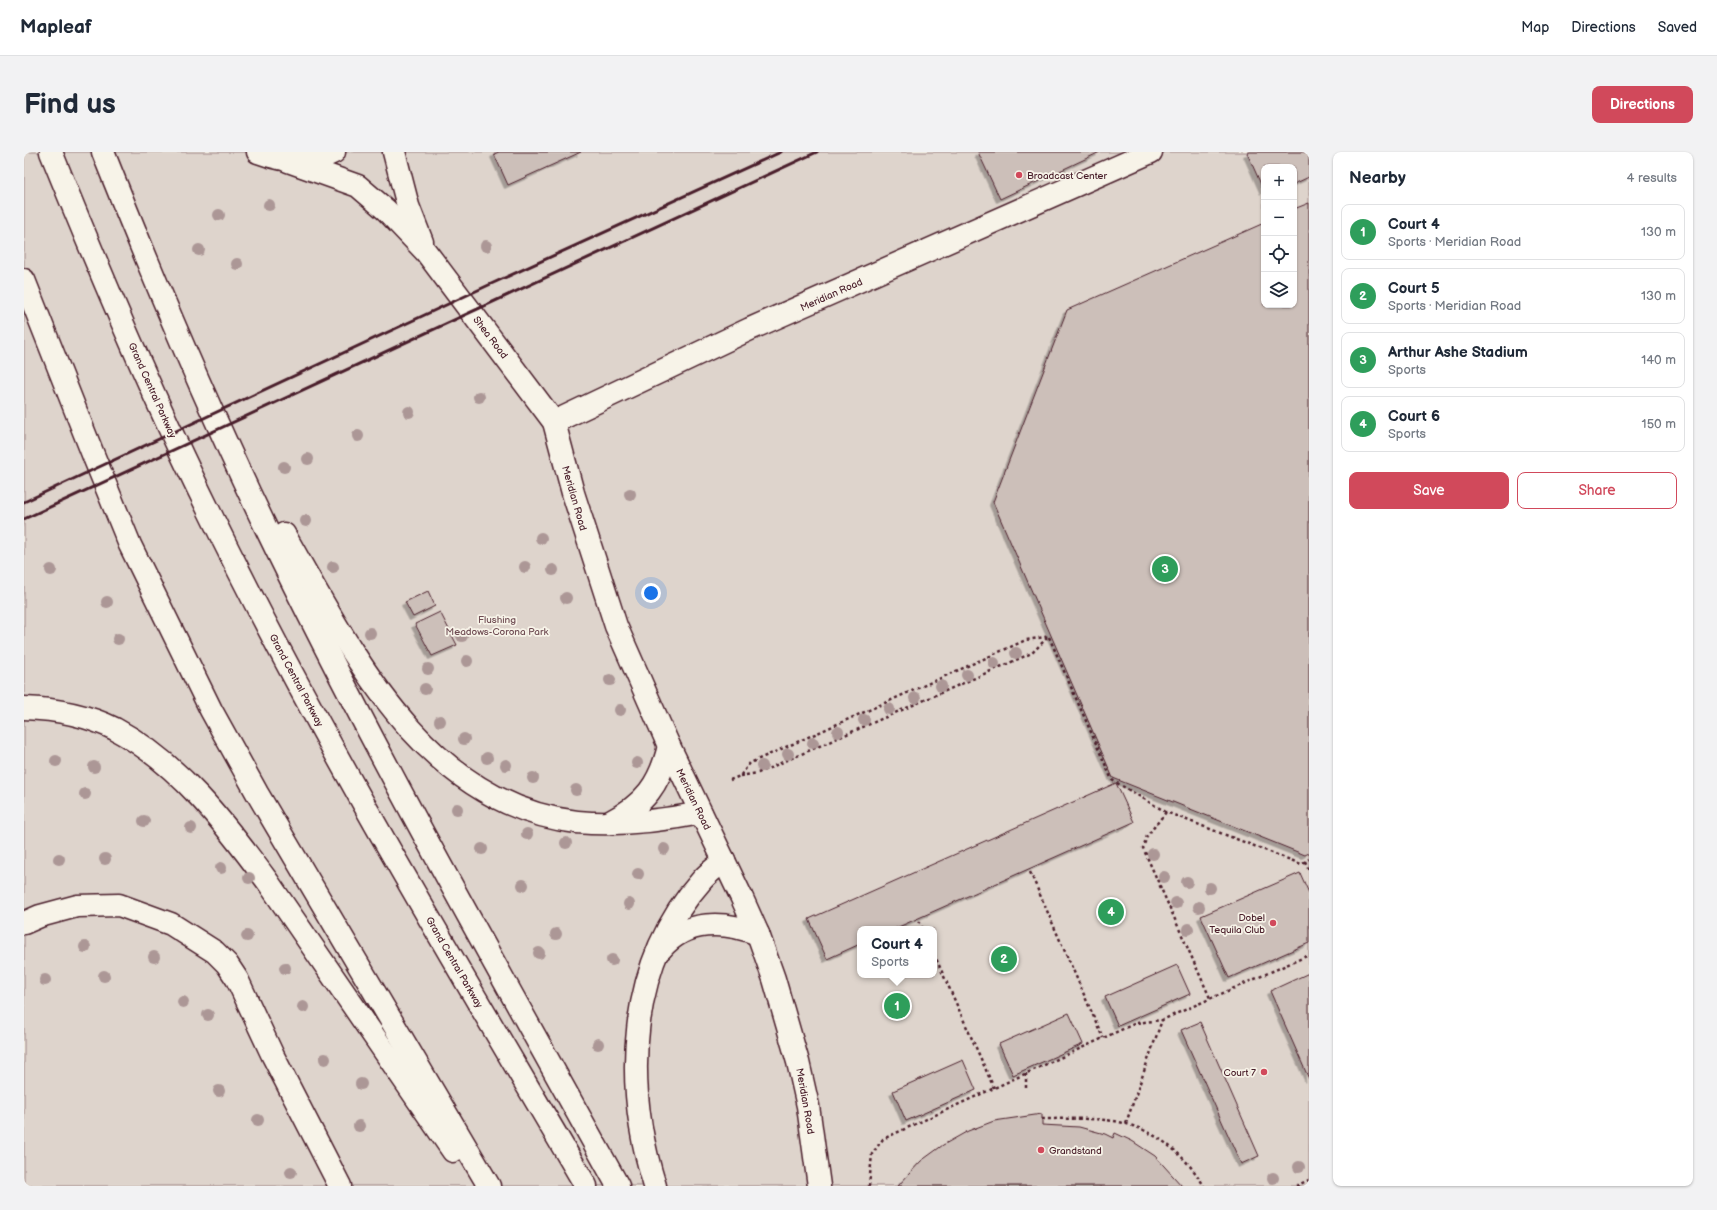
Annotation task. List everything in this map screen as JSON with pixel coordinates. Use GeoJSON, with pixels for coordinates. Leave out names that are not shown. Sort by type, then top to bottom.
{"type":"FeatureCollection","features":[{"type":"Feature","properties":{"kind":"main road","name":"Grand Central Parkway"},"geometry":{"type":"LineString","coordinates":[[50,152],[137,356],[209,512],[252,595],[333,748],[378,829],[586,1186]]}},
{"type":"Feature","properties":{"kind":"main road"},"geometry":{"type":"LineString","coordinates":[[103,152],[156,284],[202,390],[268,532],[385,762],[618,1186]]}},
{"type":"Feature","properties":{"kind":"main road"},"geometry":{"type":"LineString","coordinates":[[258,152],[288,161],[315,159],[334,152]]}},
{"type":"Feature","properties":{"kind":"main road","name":"Shea Road"},"geometry":{"type":"LineString","coordinates":[[394,152],[408,206],[426,252]]}},
{"type":"Feature","properties":{"kind":"main road","name":"Meridian Road"},"geometry":{"type":"LineString","coordinates":[[819,1186],[808,1106],[781,1000],[758,934],[669,746],[616,626],[573,494],[554,422],[750,329],[1151,152]]}},
{"type":"Feature","properties":{"kind":"main road","name":"Shea Road"},"geometry":{"type":"LineString","coordinates":[[288,161],[358,186],[386,210],[426,252],[554,422]]}},
{"type":"Feature","properties":{"kind":"main road"},"geometry":{"type":"LineString","coordinates":[[24,280],[113,504],[150,589],[198,685],[257,794],[489,1186]]}},
{"type":"Feature","properties":{"kind":"main road"},"geometry":{"type":"LineString","coordinates":[[202,390],[345,641],[366,673],[422,742],[444,762],[466,780],[489,794],[515,806],[544,816],[577,822],[608,823],[667,819],[700,813]]}},
{"type":"Feature","properties":{"kind":"main road"},"geometry":{"type":"LineString","coordinates":[[24,708],[45,709],[69,713],[114,729],[151,753],[195,794],[236,839],[268,882],[477,1186]]}},
{"type":"Feature","properties":{"kind":"main road"},"geometry":{"type":"LineString","coordinates":[[608,823],[624,815],[639,804],[650,792],[661,772],[669,746]]}},
{"type":"Feature","properties":{"kind":"main road"},"geometry":{"type":"LineString","coordinates":[[655,1186],[640,1124],[636,1068],[640,1010],[657,953],[666,934],[684,903],[702,880],[724,860]]}},
{"type":"Feature","properties":{"kind":"main road"},"geometry":{"type":"LineString","coordinates":[[24,923],[40,916],[77,906],[119,905],[172,924],[216,952],[227,964],[237,979],[273,1056],[340,1186]]}},
{"type":"Feature","properties":{"kind":"main road"},"geometry":{"type":"LineString","coordinates":[[657,953],[665,943],[682,932],[705,925],[726,925],[758,934]]}},
{"type":"Feature","properties":{"kind":"path"},"geometry":{"type":"LineString","coordinates":[[740,776],[750,763],[1026,640],[1049,637]]}},
{"type":"Feature","properties":{"kind":"path"},"geometry":{"type":"LineString","coordinates":[[730,780],[758,772],[1032,653],[1049,637]]}},
{"type":"Feature","properties":{"kind":"path"},"geometry":{"type":"LineString","coordinates":[[1049,637],[1112,780],[1166,812],[1301,864],[1309,859]]}},
{"type":"Feature","properties":{"kind":"path"},"geometry":{"type":"LineString","coordinates":[[1166,812],[1147,836],[1143,848],[1210,998]]}},
{"type":"Feature","properties":{"kind":"path"},"geometry":{"type":"LineString","coordinates":[[1305,861],[1309,871]]}},
{"type":"Feature","properties":{"kind":"path"},"geometry":{"type":"LineString","coordinates":[[1030,872],[1103,1038]]}},
{"type":"Feature","properties":{"kind":"path"},"geometry":{"type":"LineString","coordinates":[[919,921],[922,926]]}},
{"type":"Feature","properties":{"kind":"path"},"geometry":{"type":"LineString","coordinates":[[869,1186],[872,1154],[883,1139],[1136,1023],[1162,1020],[1309,955]]}},
{"type":"Feature","properties":{"kind":"path"},"geometry":{"type":"LineString","coordinates":[[937,961],[994,1088]]}},
{"type":"Feature","properties":{"kind":"path"},"geometry":{"type":"LineString","coordinates":[[1126,1123],[1162,1020]]}},
{"type":"Feature","properties":{"kind":"path"},"geometry":{"type":"LineString","coordinates":[[1026,1073],[1026,1087]]}},
{"type":"Feature","properties":{"kind":"path"},"geometry":{"type":"LineString","coordinates":[[1042,1119],[1084,1119],[1126,1123],[1156,1136],[1178,1154],[1204,1186]]}},
{"type":"Feature","properties":{"kind":"path"},"geometry":{"type":"LineString","coordinates":[[1296,1186],[1309,1180]]}},
{"type":"Feature","properties":{"kind":"green space","name":"Flushing Meadows-Corona Park"},"geometry":{"type":"Polygon","coordinates":[[[24,152],[1309,152],[1309,1186],[24,1186],[24,152]]]}},
{"type":"Feature","properties":{"kind":"building"},"geometry":{"type":"Polygon","coordinates":[[[499,152],[581,152],[508,185],[494,154],[499,152]]]}},
{"type":"Feature","properties":{"kind":"building","name":"Broadcast Center"},"geometry":{"type":"Polygon","coordinates":[[[978,152],[1100,152],[1000,199],[978,152]]]}},
{"type":"Feature","properties":{"kind":"building"},"geometry":{"type":"Polygon","coordinates":[[[1309,152],[1309,177],[1297,183],[1297,164],[1261,164],[1261,184],[1247,153],[1309,152]]]}},
{"type":"Feature","properties":{"kind":"building"},"geometry":{"type":"Polygon","coordinates":[[[1309,203],[1309,853],[1305,855],[1113,778],[993,502],[1067,310],[1261,224],[1261,308],[1297,308],[1297,208],[1309,203]]]}},
{"type":"Feature","properties":{"kind":"building"},"geometry":{"type":"Polygon","coordinates":[[[428,591],[435,606],[413,617],[405,602],[428,591]]]}},
{"type":"Feature","properties":{"kind":"building"},"geometry":{"type":"Polygon","coordinates":[[[440,612],[457,645],[432,656],[415,624],[440,612]]]}},
{"type":"Feature","properties":{"kind":"building"},"geometry":{"type":"Polygon","coordinates":[[[1116,783],[1134,822],[901,926],[857,926],[857,945],[827,959],[809,919],[1116,783]]]}},
{"type":"Feature","properties":{"kind":"building"},"geometry":{"type":"Polygon","coordinates":[[[1300,873],[1309,893],[1309,943],[1229,978],[1201,916],[1300,873]]]}},
{"type":"Feature","properties":{"kind":"building"},"geometry":{"type":"Polygon","coordinates":[[[1177,965],[1190,994],[1118,1026],[1105,997],[1177,965]]]}},
{"type":"Feature","properties":{"kind":"building"},"geometry":{"type":"Polygon","coordinates":[[[1309,973],[1309,1079],[1270,991],[1309,973]]]}},
{"type":"Feature","properties":{"kind":"building"},"geometry":{"type":"Polygon","coordinates":[[[1069,1013],[1083,1044],[1013,1075],[999,1044],[1069,1013]]]}},
{"type":"Feature","properties":{"kind":"building"},"geometry":{"type":"Polygon","coordinates":[[[1200,1022],[1259,1156],[1241,1164],[1181,1030],[1200,1022]]]}},
{"type":"Feature","properties":{"kind":"building"},"geometry":{"type":"Polygon","coordinates":[[[963,1060],[976,1090],[906,1121],[893,1091],[963,1060]]]}},
{"type":"Feature","properties":{"kind":"building","name":"Grandstand"},"geometry":{"type":"Polygon","coordinates":[[[1042,1114],[1042,1125],[1079,1127],[1105,1134],[1113,1138],[1115,1133],[1132,1141],[1155,1156],[1182,1186],[898,1186],[921,1161],[943,1145],[968,1131],[994,1121],[1042,1114]]]}},
{"type":"Feature","properties":{"kind":"railway"},"geometry":{"type":"LineString","coordinates":[[24,502],[491,284],[781,152]]}},
{"type":"Feature","properties":{"kind":"railway"},"geometry":{"type":"LineString","coordinates":[[24,519],[817,152]]}},
{"type":"Feature","properties":{"kind":"place","name":"Broadcast Center"},"geometry":{"type":"Point","coordinates":[1019,175]}},
{"type":"Feature","properties":{"kind":"place","name":"Arthur Ashe Stadium"},"geometry":{"type":"Point","coordinates":[1165,569]}},
{"type":"Feature","properties":{"kind":"place","name":"Court 6"},"geometry":{"type":"Point","coordinates":[1111,912]}},
{"type":"Feature","properties":{"kind":"place","name":"Dobel Tequila Club"},"geometry":{"type":"Point","coordinates":[1273,923]}},
{"type":"Feature","properties":{"kind":"place","name":"Court 5"},"geometry":{"type":"Point","coordinates":[1004,959]}},
{"type":"Feature","properties":{"kind":"place","name":"Court 4"},"geometry":{"type":"Point","coordinates":[897,1006]}},
{"type":"Feature","properties":{"kind":"place","name":"Court 7"},"geometry":{"type":"Point","coordinates":[1264,1072]}},
{"type":"Feature","properties":{"kind":"place","name":"Grandstand"},"geometry":{"type":"Point","coordinates":[1041,1150]}}]}
